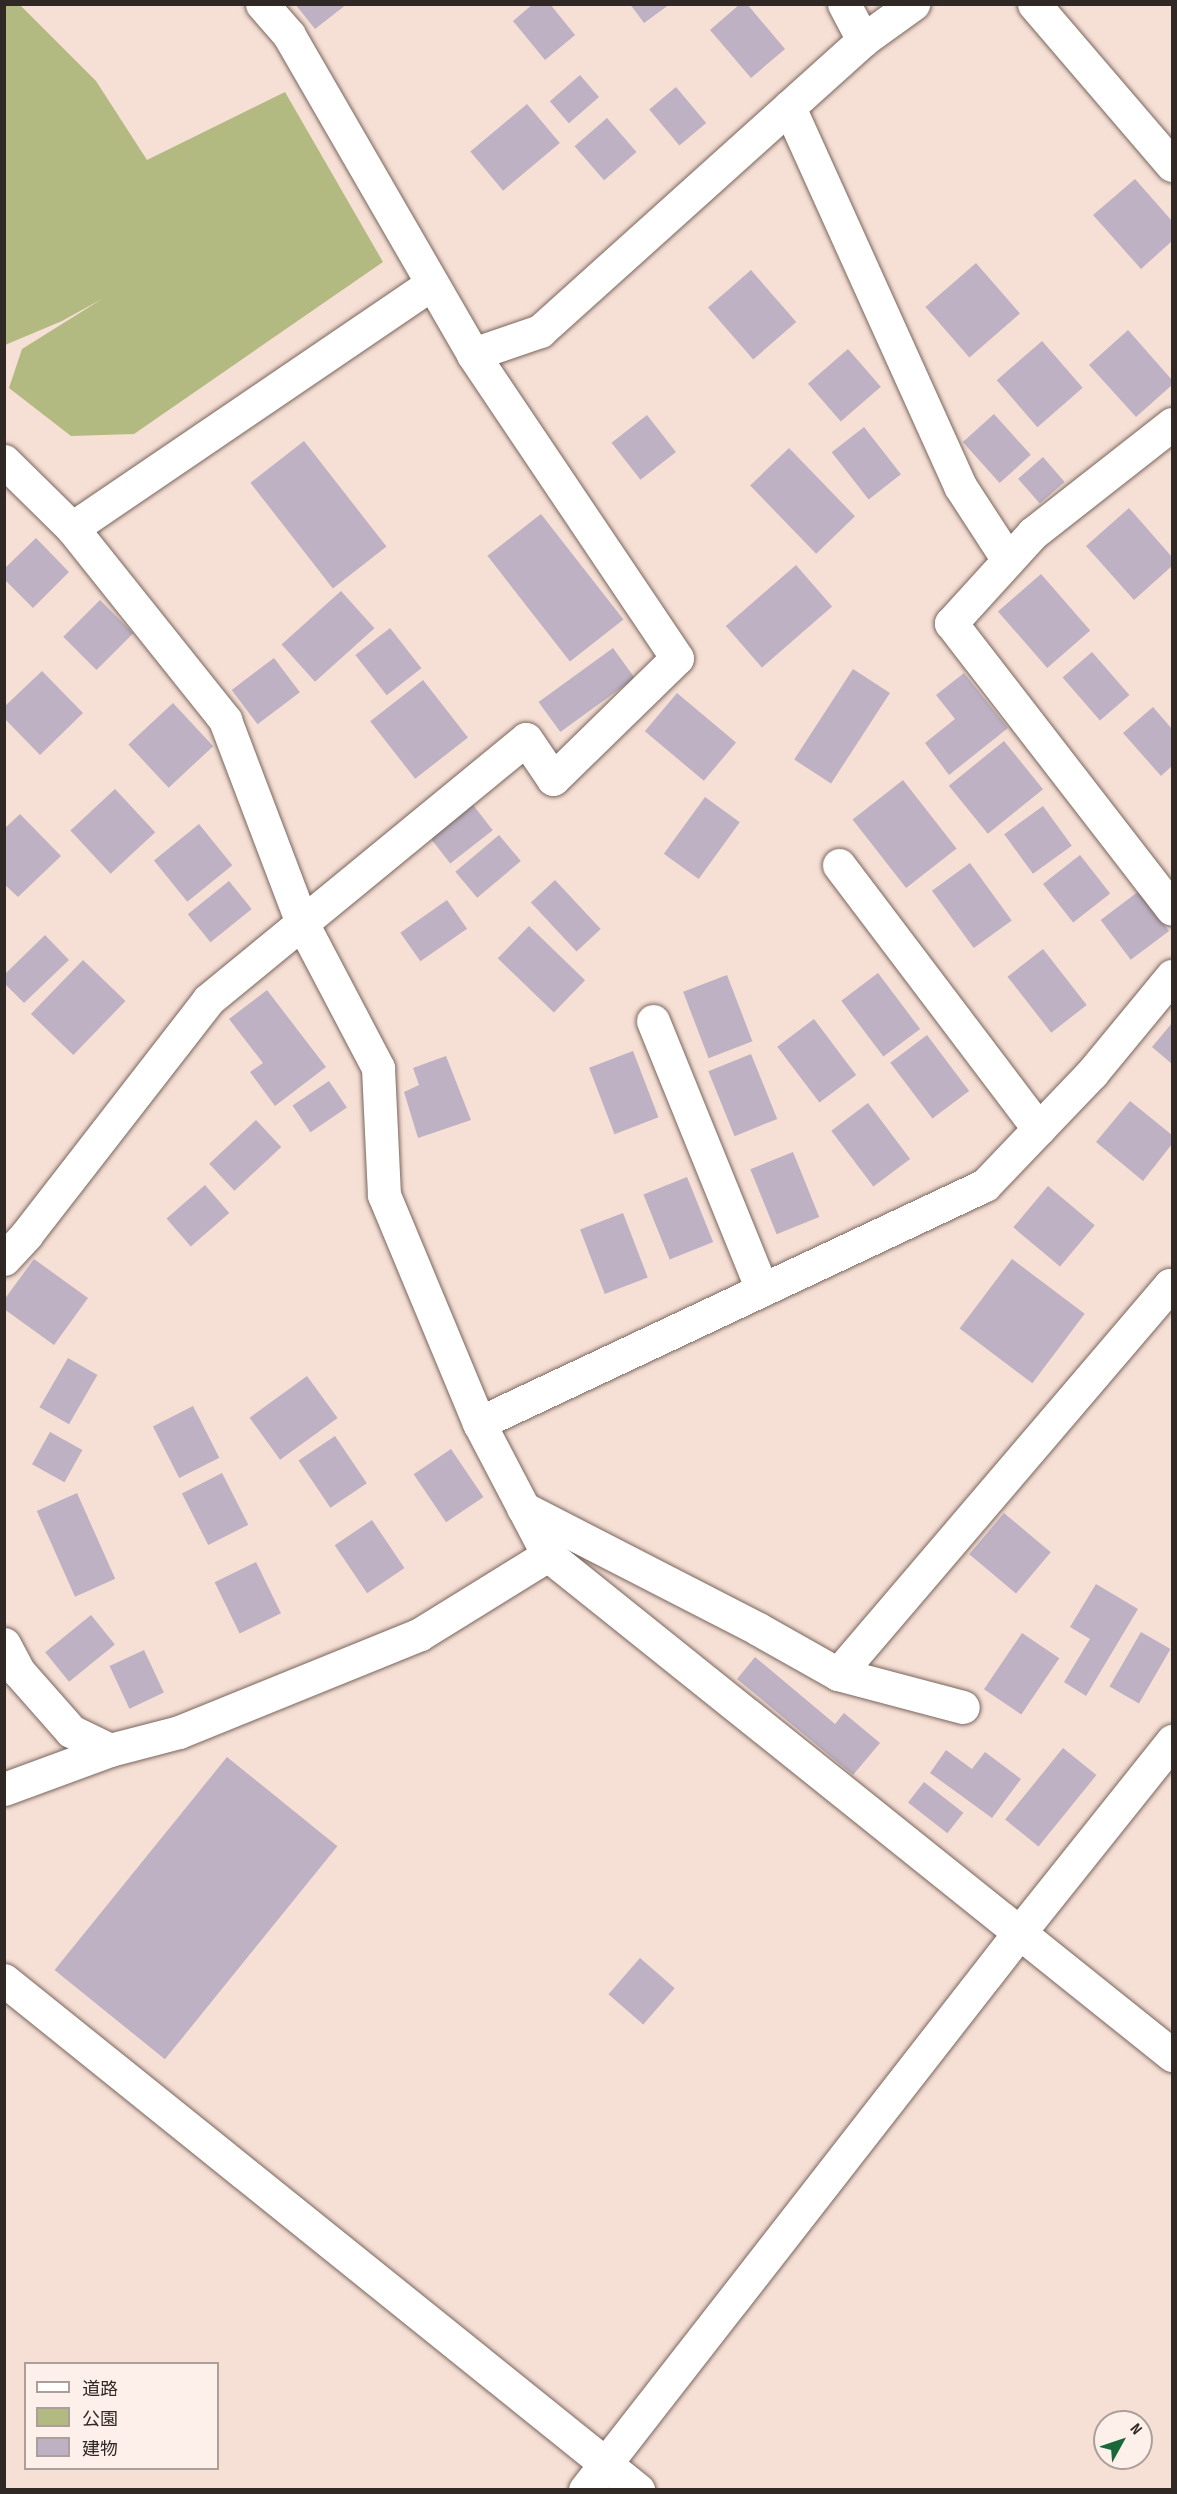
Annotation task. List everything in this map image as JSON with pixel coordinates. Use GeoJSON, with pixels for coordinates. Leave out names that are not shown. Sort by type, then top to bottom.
{"type":"FeatureCollection","features":[{"type":"Feature","properties":{"kind":"street"},"geometry":{"type":"LineString","coordinates":[[4,1258],[33,1226],[208,1000],[526,739],[553,779],[677,658],[473,354],[289,35],[262,4]]}},
{"type":"Feature","properties":{"kind":"street"},"geometry":{"type":"LineString","coordinates":[[844,4],[863,40]]}},
{"type":"Feature","properties":{"kind":"street"},"geometry":{"type":"LineString","coordinates":[[473,354],[540,331],[863,40],[913,4]]}},
{"type":"Feature","properties":{"kind":"street"},"geometry":{"type":"LineString","coordinates":[[1034,4],[1173,165]]}},
{"type":"Feature","properties":{"kind":"street"},"geometry":{"type":"LineString","coordinates":[[789,107],[960,486],[1008,560]]}},
{"type":"Feature","properties":{"kind":"street"},"geometry":{"type":"LineString","coordinates":[[72,528],[431,284]]}},
{"type":"Feature","properties":{"kind":"street"},"geometry":{"type":"LineString","coordinates":[[1173,423],[1033,533],[951,622],[1173,909]]}},
{"type":"Feature","properties":{"kind":"street"},"geometry":{"type":"LineString","coordinates":[[4,460],[72,528],[225,720],[302,923],[378,1068],[384,1195],[479,1423],[548,1555],[1173,2055]]}},
{"type":"Feature","properties":{"kind":"street"},"geometry":{"type":"LineString","coordinates":[[839,865],[1039,1129]]}},
{"type":"Feature","properties":{"kind":"street"},"geometry":{"type":"LineString","coordinates":[[479,1423],[985,1185],[1092,1073],[1173,976]]}},
{"type":"Feature","properties":{"kind":"street"},"geometry":{"type":"LineString","coordinates":[[653,1021],[762,1290]]}},
{"type":"Feature","properties":{"kind":"street"},"geometry":{"type":"LineString","coordinates":[[838,1674],[1170,1285],[1173,1287]]}},
{"type":"Feature","properties":{"kind":"street"},"geometry":{"type":"LineString","coordinates":[[523,1508],[758,1629],[838,1674],[963,1707]]}},
{"type":"Feature","properties":{"kind":"street"},"geometry":{"type":"LineString","coordinates":[[4,1789],[110,1750],[179,1732],[420,1634],[548,1555]]}},
{"type":"Feature","properties":{"kind":"street"},"geometry":{"type":"LineString","coordinates":[[4,1644],[19,1672],[71,1731],[110,1750]]}},
{"type":"Feature","properties":{"kind":"street"},"geometry":{"type":"LineString","coordinates":[[585,2490],[1019,1933],[1173,1741]]}},
{"type":"Feature","properties":{"kind":"street"},"geometry":{"type":"LineString","coordinates":[[4,1980],[638,2490]]}},
{"type":"Feature","properties":{"kind":"green space"},"geometry":{"type":"Polygon","coordinates":[[[5,4],[20,5],[96,81],[147,160],[285,92],[383,262],[134,434],[71,436],[9,388],[22,349],[102,299],[62,321],[5,345],[5,4]]]}},
{"type":"Feature","properties":{"kind":"building"},"geometry":{"type":"Polygon","coordinates":[[[295,4],[347,4],[315,29],[295,4]]]}},
{"type":"Feature","properties":{"kind":"building"},"geometry":{"type":"Polygon","coordinates":[[[533,4],[550,4],[575,35],[545,60],[513,21],[533,4]]]}},
{"type":"Feature","properties":{"kind":"building"},"geometry":{"type":"Polygon","coordinates":[[[630,4],[670,4],[644,23],[630,4]]]}},
{"type":"Feature","properties":{"kind":"building"},"geometry":{"type":"Polygon","coordinates":[[[740,4],[747,4],[785,49],[751,78],[710,30],[740,4]]]}},
{"type":"Feature","properties":{"kind":"building"},"geometry":{"type":"Polygon","coordinates":[[[580,75],[599,97],[569,123],[550,101],[580,75]]]}},
{"type":"Feature","properties":{"kind":"building"},"geometry":{"type":"Polygon","coordinates":[[[676,87],[706,123],[679,146],[649,109],[676,87]]]}},
{"type":"Feature","properties":{"kind":"building"},"geometry":{"type":"Polygon","coordinates":[[[527,104],[560,143],[503,191],[470,152],[527,104]]]}},
{"type":"Feature","properties":{"kind":"building"},"geometry":{"type":"Polygon","coordinates":[[[607,118],[637,152],[604,180],[575,146],[607,118]]]}},
{"type":"Feature","properties":{"kind":"building"},"geometry":{"type":"Polygon","coordinates":[[[1135,179],[1172,221],[1172,241],[1141,269],[1093,215],[1135,179]]]}},
{"type":"Feature","properties":{"kind":"building"},"geometry":{"type":"Polygon","coordinates":[[[976,263],[1020,314],[969,358],[925,307],[976,263]]]}},
{"type":"Feature","properties":{"kind":"building"},"geometry":{"type":"Polygon","coordinates":[[[751,270],[796,322],[753,359],[708,307],[751,270]]]}},
{"type":"Feature","properties":{"kind":"building"},"geometry":{"type":"Polygon","coordinates":[[[1128,330],[1172,380],[1172,385],[1136,417],[1089,365],[1128,330]]]}},
{"type":"Feature","properties":{"kind":"building"},"geometry":{"type":"Polygon","coordinates":[[[1042,341],[1083,388],[1037,427],[997,380],[1042,341]]]}},
{"type":"Feature","properties":{"kind":"building"},"geometry":{"type":"Polygon","coordinates":[[[848,349],[881,387],[841,422],[808,384],[848,349]]]}},
{"type":"Feature","properties":{"kind":"building"},"geometry":{"type":"Polygon","coordinates":[[[994,414],[1031,455],[1000,483],[963,442],[994,414]]]}},
{"type":"Feature","properties":{"kind":"building"},"geometry":{"type":"Polygon","coordinates":[[[647,415],[676,452],[640,480],[612,443],[647,415]]]}},
{"type":"Feature","properties":{"kind":"building"},"geometry":{"type":"Polygon","coordinates":[[[864,427],[901,474],[869,500],[832,452],[864,427]]]}},
{"type":"Feature","properties":{"kind":"building"},"geometry":{"type":"Polygon","coordinates":[[[304,441],[386,547],[333,588],[250,483],[304,441]]]}},
{"type":"Feature","properties":{"kind":"building"},"geometry":{"type":"Polygon","coordinates":[[[789,448],[855,516],[816,554],[750,486],[789,448]]]}},
{"type":"Feature","properties":{"kind":"building"},"geometry":{"type":"Polygon","coordinates":[[[1043,457],[1065,482],[1040,504],[1018,479],[1043,457]]]}},
{"type":"Feature","properties":{"kind":"building"},"geometry":{"type":"Polygon","coordinates":[[[1129,508],[1172,557],[1172,566],[1134,600],[1086,546],[1129,508]]]}},
{"type":"Feature","properties":{"kind":"building"},"geometry":{"type":"Polygon","coordinates":[[[541,514],[623,620],[570,661],[487,556],[541,514]]]}},
{"type":"Feature","properties":{"kind":"building"},"geometry":{"type":"Polygon","coordinates":[[[36,538],[69,572],[33,608],[4,579],[4,569],[36,538]]]}},
{"type":"Feature","properties":{"kind":"building"},"geometry":{"type":"Polygon","coordinates":[[[796,565],[832,607],[762,668],[726,626],[796,565]]]}},
{"type":"Feature","properties":{"kind":"building"},"geometry":{"type":"Polygon","coordinates":[[[1041,574],[1090,631],[1047,668],[998,611],[1041,574]]]}},
{"type":"Feature","properties":{"kind":"building"},"geometry":{"type":"Polygon","coordinates":[[[341,591],[374,628],[315,682],[282,645],[341,591]]]}},
{"type":"Feature","properties":{"kind":"building"},"geometry":{"type":"Polygon","coordinates":[[[100,600],[133,633],[96,670],[63,637],[100,600]]]}},
{"type":"Feature","properties":{"kind":"building"},"geometry":{"type":"Polygon","coordinates":[[[390,628],[421,668],[387,695],[355,655],[390,628]]]}},
{"type":"Feature","properties":{"kind":"building"},"geometry":{"type":"Polygon","coordinates":[[[613,648],[635,678],[560,732],[539,702],[613,648]]]}},
{"type":"Feature","properties":{"kind":"building"},"geometry":{"type":"Polygon","coordinates":[[[1092,652],[1129,695],[1100,721],[1063,678],[1092,652]]]}},
{"type":"Feature","properties":{"kind":"building"},"geometry":{"type":"Polygon","coordinates":[[[274,658],[300,692],[258,724],[232,690],[274,658]]]}},
{"type":"Feature","properties":{"kind":"building"},"geometry":{"type":"Polygon","coordinates":[[[853,669],[890,693],[831,784],[794,760],[853,669]]]}},
{"type":"Feature","properties":{"kind":"building"},"geometry":{"type":"Polygon","coordinates":[[[42,671],[83,713],[40,755],[4,718],[4,707],[42,671]]]}},
{"type":"Feature","properties":{"kind":"building"},"geometry":{"type":"Polygon","coordinates":[[[964,673],[1008,728],[949,775],[925,743],[955,719],[936,695],[964,673]]]}},
{"type":"Feature","properties":{"kind":"building"},"geometry":{"type":"Polygon","coordinates":[[[423,680],[468,738],[415,779],[370,721],[423,680]]]}},
{"type":"Feature","properties":{"kind":"building"},"geometry":{"type":"Polygon","coordinates":[[[677,693],[736,742],[704,781],[645,731],[677,693]]]}},
{"type":"Feature","properties":{"kind":"building"},"geometry":{"type":"Polygon","coordinates":[[[173,703],[213,746],[169,788],[128,745],[173,703]]]}},
{"type":"Feature","properties":{"kind":"building"},"geometry":{"type":"Polygon","coordinates":[[[1153,707],[1172,729],[1172,766],[1161,776],[1123,733],[1153,707]]]}},
{"type":"Feature","properties":{"kind":"building"},"geometry":{"type":"Polygon","coordinates":[[[1004,741],[1043,789],[988,834],[949,786],[1004,741]]]}},
{"type":"Feature","properties":{"kind":"building"},"geometry":{"type":"Polygon","coordinates":[[[903,780],[957,849],[906,888],[853,819],[903,780]]]}},
{"type":"Feature","properties":{"kind":"building"},"geometry":{"type":"Polygon","coordinates":[[[115,789],[155,832],[111,874],[70,831],[115,789]]]}},
{"type":"Feature","properties":{"kind":"building"},"geometry":{"type":"Polygon","coordinates":[[[705,797],[740,822],[699,879],[664,854],[705,797]]]}},
{"type":"Feature","properties":{"kind":"building"},"geometry":{"type":"Polygon","coordinates":[[[470,801],[493,830],[450,863],[427,834],[470,801]]]}},
{"type":"Feature","properties":{"kind":"building"},"geometry":{"type":"Polygon","coordinates":[[[1043,806],[1072,846],[1033,874],[1004,834],[1043,806]]]}},
{"type":"Feature","properties":{"kind":"building"},"geometry":{"type":"Polygon","coordinates":[[[20,814],[61,856],[18,897],[4,884],[4,829],[20,814]]]}},
{"type":"Feature","properties":{"kind":"building"},"geometry":{"type":"Polygon","coordinates":[[[199,824],[232,865],[187,902],[154,861],[199,824]]]}},
{"type":"Feature","properties":{"kind":"building"},"geometry":{"type":"Polygon","coordinates":[[[499,835],[521,861],[477,898],[455,872],[499,835]]]}},
{"type":"Feature","properties":{"kind":"building"},"geometry":{"type":"Polygon","coordinates":[[[1080,855],[1110,894],[1073,923],[1043,884],[1080,855]]]}},
{"type":"Feature","properties":{"kind":"building"},"geometry":{"type":"Polygon","coordinates":[[[970,863],[1012,920],[974,948],[932,891],[970,863]]]}},
{"type":"Feature","properties":{"kind":"building"},"geometry":{"type":"Polygon","coordinates":[[[555,880],[601,929],[577,952],[531,903],[555,880]]]}},
{"type":"Feature","properties":{"kind":"building"},"geometry":{"type":"Polygon","coordinates":[[[229,881],[252,909],[210,942],[188,914],[229,881]]]}},
{"type":"Feature","properties":{"kind":"building"},"geometry":{"type":"Polygon","coordinates":[[[1139,891],[1169,931],[1131,960],[1101,920],[1139,891]]]}},
{"type":"Feature","properties":{"kind":"building"},"geometry":{"type":"Polygon","coordinates":[[[447,900],[467,929],[420,961],[400,933],[447,900]]]}},
{"type":"Feature","properties":{"kind":"building"},"geometry":{"type":"Polygon","coordinates":[[[529,926],[585,980],[554,1013],[498,958],[529,926]]]}},
{"type":"Feature","properties":{"kind":"building"},"geometry":{"type":"Polygon","coordinates":[[[45,935],[69,960],[24,1003],[4,983],[4,975],[45,935]]]}},
{"type":"Feature","properties":{"kind":"building"},"geometry":{"type":"Polygon","coordinates":[[[1043,949],[1087,1005],[1051,1033],[1008,977],[1043,949]]]}},
{"type":"Feature","properties":{"kind":"building"},"geometry":{"type":"Polygon","coordinates":[[[83,960],[125,1001],[73,1055],[31,1014],[83,960]]]}},
{"type":"Feature","properties":{"kind":"building"},"geometry":{"type":"Polygon","coordinates":[[[878,973],[920,1029],[883,1057],[841,1001],[878,973]]]}},
{"type":"Feature","properties":{"kind":"building"},"geometry":{"type":"Polygon","coordinates":[[[727,975],[752,1041],[709,1058],[683,992],[727,975]]]}},
{"type":"Feature","properties":{"kind":"building"},"geometry":{"type":"Polygon","coordinates":[[[267,990],[326,1067],[275,1106],[250,1072],[263,1063],[229,1019],[267,990]]]}},
{"type":"Feature","properties":{"kind":"building"},"geometry":{"type":"Polygon","coordinates":[[[814,1019],[856,1075],[819,1103],[777,1047],[814,1019]]]}},
{"type":"Feature","properties":{"kind":"building"},"geometry":{"type":"Polygon","coordinates":[[[1172,1023],[1172,1064],[1152,1047],[1172,1023]]]}},
{"type":"Feature","properties":{"kind":"building"},"geometry":{"type":"Polygon","coordinates":[[[927,1035],[969,1091],[932,1119],[890,1063],[927,1035]]]}},
{"type":"Feature","properties":{"kind":"building"},"geometry":{"type":"Polygon","coordinates":[[[633,1051],[658,1117],[615,1134],[589,1068],[633,1051]]]}},
{"type":"Feature","properties":{"kind":"building"},"geometry":{"type":"Polygon","coordinates":[[[751,1054],[777,1119],[735,1136],[708,1071],[751,1054]]]}},
{"type":"Feature","properties":{"kind":"building"},"geometry":{"type":"Polygon","coordinates":[[[446,1056],[471,1120],[418,1138],[404,1092],[419,1085],[413,1068],[446,1056]]]}},
{"type":"Feature","properties":{"kind":"building"},"geometry":{"type":"Polygon","coordinates":[[[329,1081],[347,1108],[310,1132],[293,1106],[329,1081]]]}},
{"type":"Feature","properties":{"kind":"building"},"geometry":{"type":"Polygon","coordinates":[[[1130,1101],[1172,1135],[1172,1144],[1143,1181],[1096,1142],[1130,1101]]]}},
{"type":"Feature","properties":{"kind":"building"},"geometry":{"type":"Polygon","coordinates":[[[868,1103],[910,1159],[873,1187],[831,1131],[868,1103]]]}},
{"type":"Feature","properties":{"kind":"building"},"geometry":{"type":"Polygon","coordinates":[[[256,1120],[281,1147],[234,1191],[209,1164],[256,1120]]]}},
{"type":"Feature","properties":{"kind":"building"},"geometry":{"type":"Polygon","coordinates":[[[793,1152],[819,1217],[777,1234],[750,1169],[793,1152]]]}},
{"type":"Feature","properties":{"kind":"building"},"geometry":{"type":"Polygon","coordinates":[[[687,1177],[713,1242],[670,1260],[643,1195],[687,1177]]]}},
{"type":"Feature","properties":{"kind":"building"},"geometry":{"type":"Polygon","coordinates":[[[205,1185],[229,1213],[191,1246],[167,1218],[205,1185]]]}},
{"type":"Feature","properties":{"kind":"building"},"geometry":{"type":"Polygon","coordinates":[[[1048,1186],[1095,1225],[1060,1267],[1013,1227],[1048,1186]]]}},
{"type":"Feature","properties":{"kind":"building"},"geometry":{"type":"Polygon","coordinates":[[[623,1213],[648,1277],[605,1294],[580,1229],[623,1213]]]}},
{"type":"Feature","properties":{"kind":"building"},"geometry":{"type":"Polygon","coordinates":[[[34,1259],[88,1298],[54,1345],[4,1309],[4,1300],[34,1259]]]}},
{"type":"Feature","properties":{"kind":"building"},"geometry":{"type":"Polygon","coordinates":[[[1012,1259],[1085,1314],[1032,1383],[960,1328],[1012,1259]]]}},
{"type":"Feature","properties":{"kind":"building"},"geometry":{"type":"Polygon","coordinates":[[[68,1358],[97,1375],[69,1424],[40,1407],[68,1358]]]}},
{"type":"Feature","properties":{"kind":"building"},"geometry":{"type":"Polygon","coordinates":[[[307,1376],[338,1418],[280,1460],[250,1418],[307,1376]]]}},
{"type":"Feature","properties":{"kind":"building"},"geometry":{"type":"Polygon","coordinates":[[[193,1406],[219,1458],[179,1478],[153,1426],[193,1406]]]}},
{"type":"Feature","properties":{"kind":"building"},"geometry":{"type":"Polygon","coordinates":[[[50,1432],[82,1450],[64,1482],[32,1464],[50,1432]]]}},
{"type":"Feature","properties":{"kind":"building"},"geometry":{"type":"Polygon","coordinates":[[[335,1436],[367,1483],[330,1508],[299,1461],[335,1436]]]}},
{"type":"Feature","properties":{"kind":"building"},"geometry":{"type":"Polygon","coordinates":[[[451,1449],[483,1497],[446,1522],[414,1474],[451,1449]]]}},
{"type":"Feature","properties":{"kind":"building"},"geometry":{"type":"Polygon","coordinates":[[[222,1473],[248,1525],[208,1545],[182,1493],[222,1473]]]}},
{"type":"Feature","properties":{"kind":"building"},"geometry":{"type":"Polygon","coordinates":[[[77,1493],[115,1579],[75,1597],[37,1511],[77,1493]]]}},
{"type":"Feature","properties":{"kind":"building"},"geometry":{"type":"Polygon","coordinates":[[[1004,1513],[1051,1552],[1016,1594],[969,1554],[1004,1513]]]}},
{"type":"Feature","properties":{"kind":"building"},"geometry":{"type":"Polygon","coordinates":[[[372,1520],[404,1568],[367,1593],[335,1545],[372,1520]]]}},
{"type":"Feature","properties":{"kind":"building"},"geometry":{"type":"Polygon","coordinates":[[[256,1562],[281,1613],[240,1633],[215,1582],[256,1562]]]}},
{"type":"Feature","properties":{"kind":"building"},"geometry":{"type":"Polygon","coordinates":[[[1096,1584],[1138,1609],[1086,1696],[1064,1682],[1090,1639],[1070,1627],[1096,1584]]]}},
{"type":"Feature","properties":{"kind":"building"},"geometry":{"type":"Polygon","coordinates":[[[91,1615],[115,1645],[69,1682],[45,1652],[91,1615]]]}},
{"type":"Feature","properties":{"kind":"building"},"geometry":{"type":"Polygon","coordinates":[[[1141,1632],[1170,1649],[1139,1704],[1110,1687],[1141,1632]]]}},
{"type":"Feature","properties":{"kind":"building"},"geometry":{"type":"Polygon","coordinates":[[[1022,1633],[1059,1658],[1021,1715],[984,1689],[1022,1633]]]}},
{"type":"Feature","properties":{"kind":"building"},"geometry":{"type":"Polygon","coordinates":[[[144,1650],[164,1693],[129,1709],[110,1666],[144,1650]]]}},
{"type":"Feature","properties":{"kind":"building"},"geometry":{"type":"Polygon","coordinates":[[[755,1657],[835,1724],[844,1713],[880,1743],[853,1775],[737,1679],[755,1657]]]}},
{"type":"Feature","properties":{"kind":"building"},"geometry":{"type":"Polygon","coordinates":[[[1063,1748],[1096,1775],[1039,1847],[1005,1819],[1063,1748]]]}},
{"type":"Feature","properties":{"kind":"building"},"geometry":{"type":"Polygon","coordinates":[[[946,1750],[972,1769],[985,1752],[1021,1779],[992,1818],[930,1773],[946,1750]]]}},
{"type":"Feature","properties":{"kind":"building"},"geometry":{"type":"Polygon","coordinates":[[[227,1757],[337,1846],[165,2059],[55,1970],[227,1757]]]}},
{"type":"Feature","properties":{"kind":"building"},"geometry":{"type":"Polygon","coordinates":[[[924,1782],[963,1813],[947,1833],[908,1802],[924,1782]]]}},
{"type":"Feature","properties":{"kind":"building"},"geometry":{"type":"Polygon","coordinates":[[[640,1958],[675,1988],[643,2024],[609,1994],[640,1958]]]}}]}
